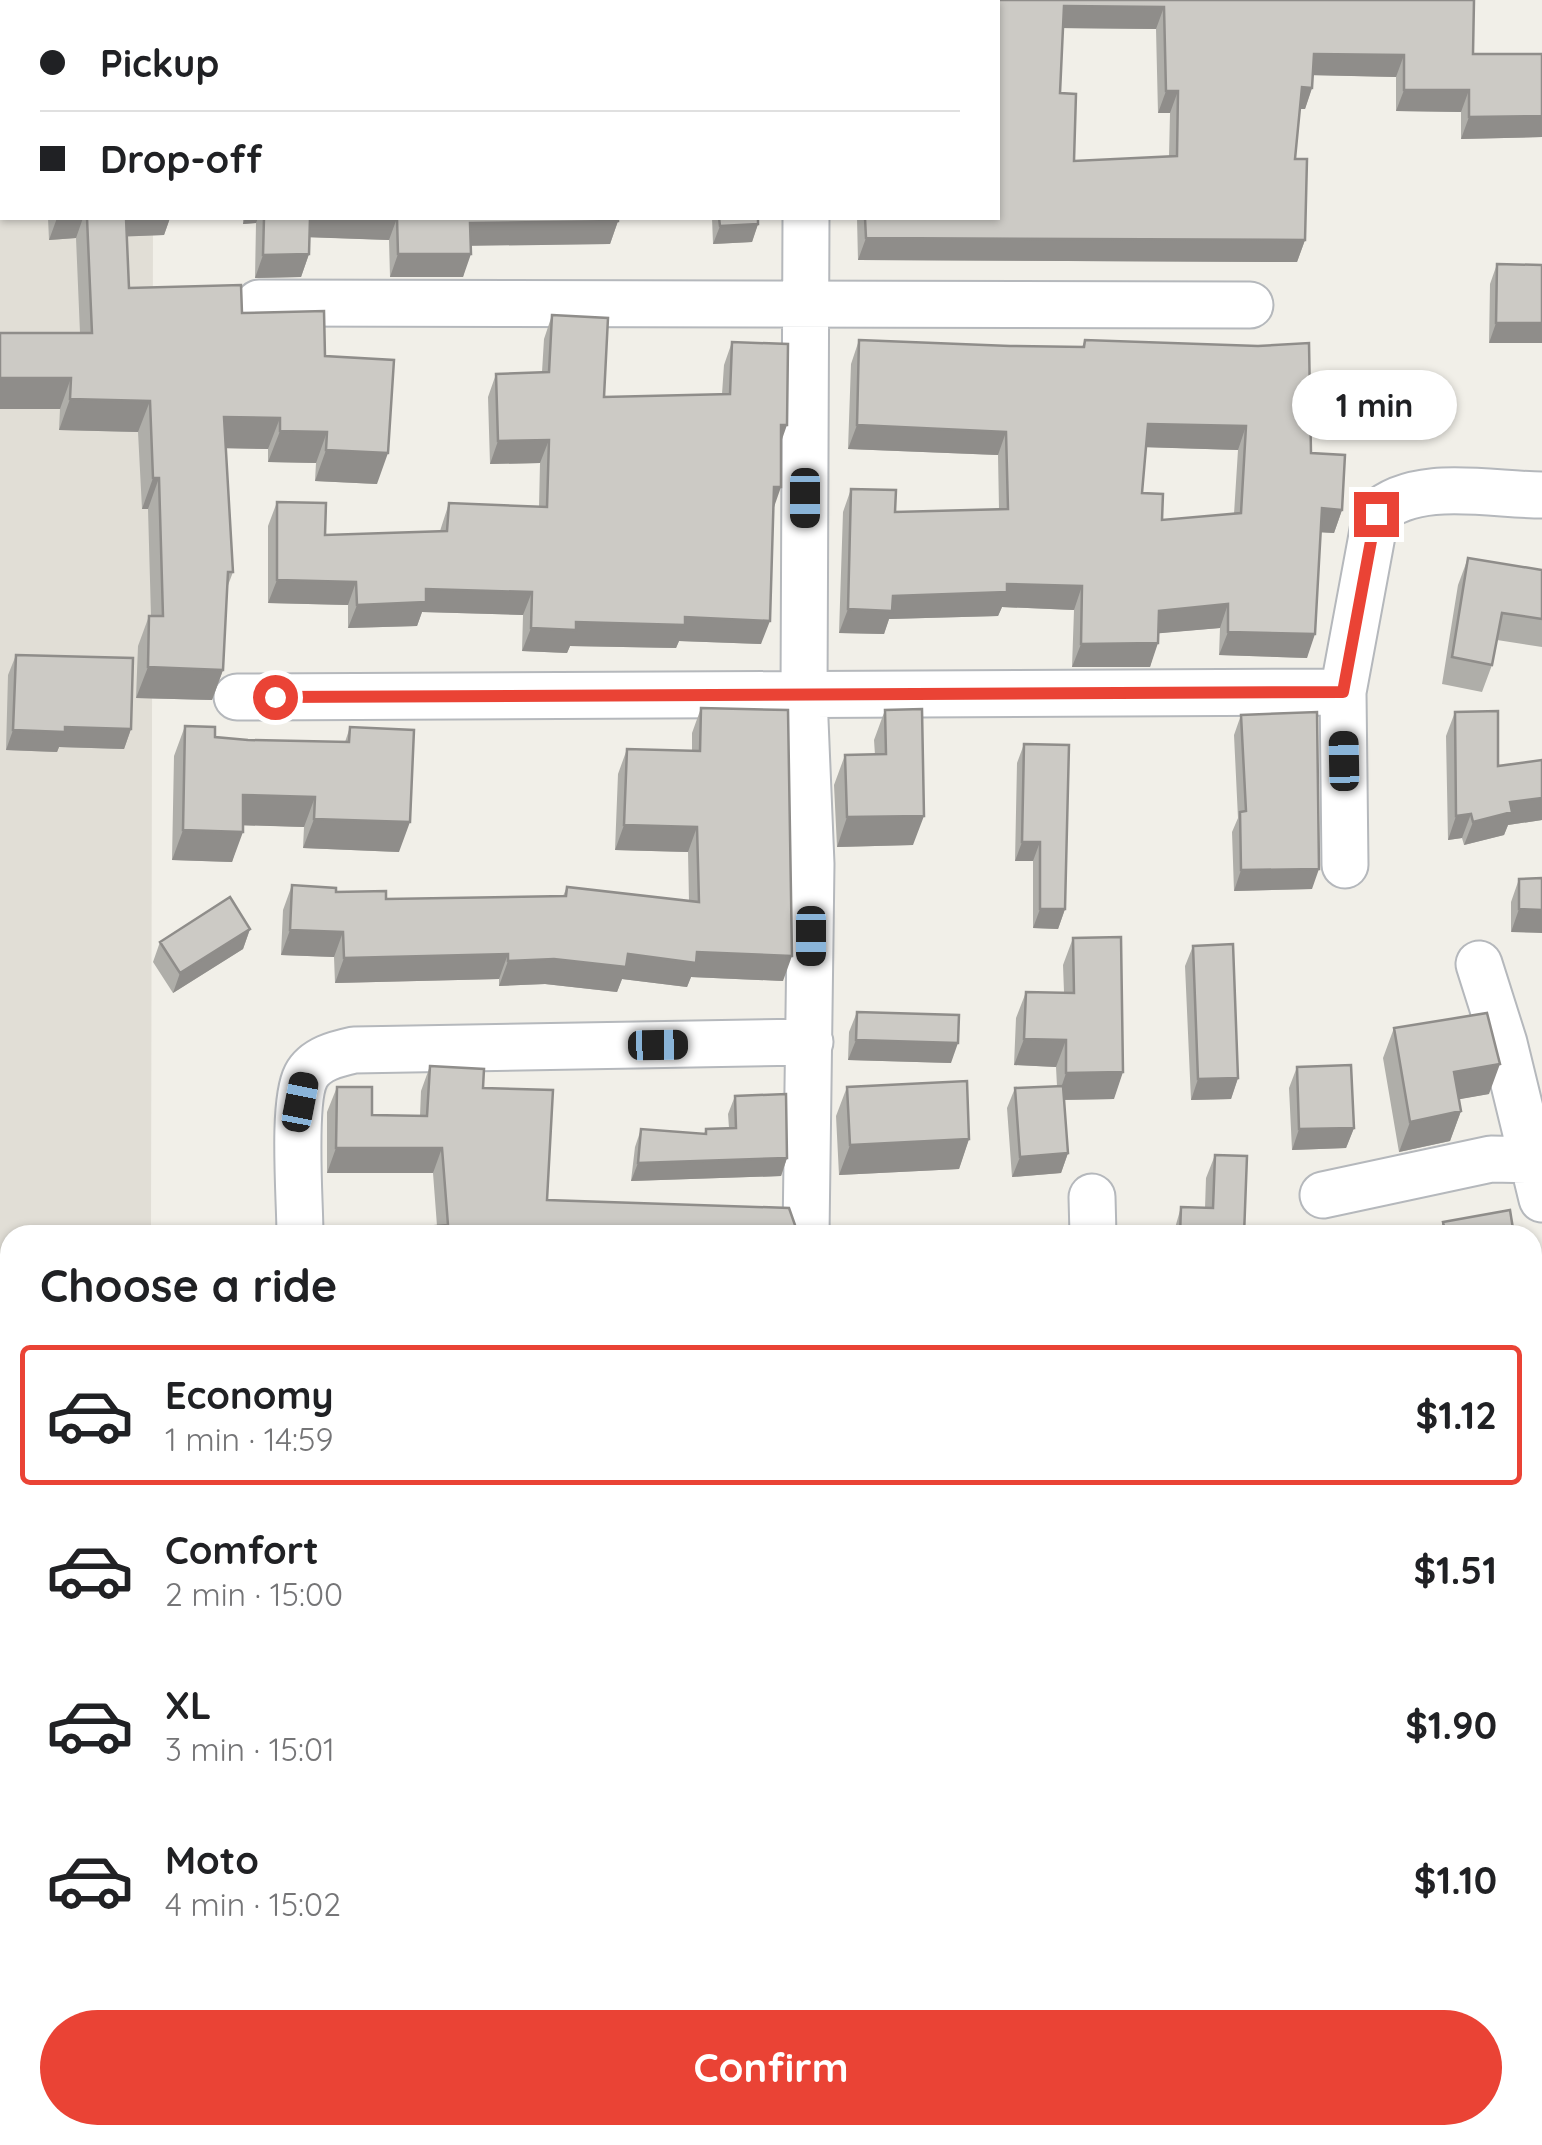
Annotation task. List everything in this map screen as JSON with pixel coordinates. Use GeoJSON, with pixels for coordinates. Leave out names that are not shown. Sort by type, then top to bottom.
{"type":"FeatureCollection","features":[{"type":"Feature","properties":{"kind":"street"},"geometry":{"type":"LineString","coordinates":[[806,220],[804,696],[811,864],[806,1225]]}},
{"type":"Feature","properties":{"kind":"street"},"geometry":{"type":"LineString","coordinates":[[259,303],[806,301],[1250,305]]}},
{"type":"Feature","properties":{"kind":"street"},"geometry":{"type":"LineString","coordinates":[[1345,865],[1343,692],[1376,514],[1391,500],[1412,494],[1542,495]]}},
{"type":"Feature","properties":{"kind":"street"},"geometry":{"type":"LineString","coordinates":[[237,697],[1343,692]]}},
{"type":"Feature","properties":{"kind":"street"},"geometry":{"type":"LineString","coordinates":[[1479,964],[1539,1173]]}},
{"type":"Feature","properties":{"kind":"street"},"geometry":{"type":"LineString","coordinates":[[300,1225],[300,1102],[305,1078],[326,1058],[354,1050],[810,1042]]}},
{"type":"Feature","properties":{"kind":"street"},"geometry":{"type":"LineString","coordinates":[[1323,1195],[1491,1158],[1539,1173]]}},
{"type":"Feature","properties":{"kind":"shaded area"},"geometry":{"type":"Polygon","coordinates":[[[0,220],[153,220],[151,1225],[0,1225],[0,220]]]}},
{"type":"Feature","properties":{"kind":"building"},"geometry":{"type":"Polygon","coordinates":[[[1000,0],[1474,0],[1473,54],[1542,54],[1542,116],[1469,117],[1469,90],[1404,90],[1404,55],[1314,54],[1312,88],[1302,87],[1295,159],[1307,159],[1305,240],[866,238],[865,220],[1000,220],[1000,0]],[[1064,6],[1060,93],[1076,94],[1074,161],[1177,156],[1178,91],[1166,91],[1164,7],[1064,6]]]}},
{"type":"Feature","properties":{"kind":"building"},"geometry":{"type":"Polygon","coordinates":[[[87,220],[126,220],[129,288],[241,285],[242,313],[324,311],[325,356],[394,360],[388,453],[326,450],[327,432],[280,431],[280,418],[224,417],[233,572],[228,572],[223,670],[148,667],[149,616],[163,616],[159,478],[153,478],[150,401],[70,399],[71,378],[0,378],[0,333],[92,333],[87,220]]]}},
{"type":"Feature","properties":{"kind":"building"},"geometry":{"type":"Polygon","coordinates":[[[264,220],[310,220],[309,254],[263,255],[264,220]]]}},
{"type":"Feature","properties":{"kind":"building"},"geometry":{"type":"Polygon","coordinates":[[[397,220],[618,220],[470,223],[471,254],[398,254],[397,220]]]}},
{"type":"Feature","properties":{"kind":"building"},"geometry":{"type":"Polygon","coordinates":[[[719,220],[758,220],[758,224],[720,226],[719,220]]]}},
{"type":"Feature","properties":{"kind":"building"},"geometry":{"type":"Polygon","coordinates":[[[1497,264],[1542,265],[1542,323],[1496,323],[1497,264]]]}},
{"type":"Feature","properties":{"kind":"building"},"geometry":{"type":"Polygon","coordinates":[[[552,315],[608,318],[604,397],[730,394],[732,342],[788,344],[787,425],[781,425],[781,487],[774,487],[770,621],[685,617],[685,625],[576,622],[576,630],[531,628],[532,592],[426,589],[426,602],[357,605],[356,582],[277,580],[277,502],[326,503],[325,535],[447,531],[449,503],[547,507],[549,440],[498,441],[496,374],[549,372],[552,315]]]}},
{"type":"Feature","properties":{"kind":"building"},"geometry":{"type":"Polygon","coordinates":[[[859,340],[1084,347],[1085,340],[1258,346],[1309,343],[1311,453],[1345,455],[1342,510],[1322,508],[1315,634],[1228,632],[1228,604],[1159,611],[1158,643],[1081,644],[1082,586],[1007,584],[1007,592],[893,596],[892,611],[848,609],[851,489],[896,490],[895,512],[1008,509],[1006,432],[857,425],[859,340]],[[1148,424],[1142,493],[1163,494],[1162,520],[1241,513],[1246,426],[1148,424]]]}},
{"type":"Feature","properties":{"kind":"building"},"geometry":{"type":"Polygon","coordinates":[[[1468,558],[1542,570],[1542,619],[1502,613],[1492,665],[1452,657],[1468,558]]]}},
{"type":"Feature","properties":{"kind":"building"},"geometry":{"type":"Polygon","coordinates":[[[16,655],[133,658],[131,729],[13,730],[16,655]]]}},
{"type":"Feature","properties":{"kind":"building"},"geometry":{"type":"Polygon","coordinates":[[[701,708],[788,710],[792,956],[697,952],[696,963],[628,954],[626,967],[554,959],[508,961],[508,954],[344,958],[343,932],[290,930],[292,885],[336,888],[336,892],[386,891],[386,899],[566,896],[567,887],[699,902],[697,827],[624,825],[627,749],[700,751],[701,708]]]}},
{"type":"Feature","properties":{"kind":"building"},"geometry":{"type":"Polygon","coordinates":[[[922,709],[924,816],[847,817],[845,755],[886,754],[885,710],[922,709]]]}},
{"type":"Feature","properties":{"kind":"building"},"geometry":{"type":"Polygon","coordinates":[[[1498,711],[1498,766],[1542,760],[1542,798],[1510,802],[1512,812],[1473,822],[1471,814],[1456,816],[1455,712],[1498,711]]]}},
{"type":"Feature","properties":{"kind":"building"},"geometry":{"type":"Polygon","coordinates":[[[1317,712],[1319,869],[1241,870],[1240,812],[1246,811],[1241,715],[1317,712]]]}},
{"type":"Feature","properties":{"kind":"building"},"geometry":{"type":"Polygon","coordinates":[[[185,726],[215,727],[215,737],[349,742],[350,727],[414,730],[410,822],[314,819],[315,797],[243,795],[243,832],[183,830],[185,726]]]}},
{"type":"Feature","properties":{"kind":"building"},"geometry":{"type":"Polygon","coordinates":[[[1024,744],[1069,745],[1065,909],[1040,909],[1040,842],[1022,842],[1024,744]]]}},
{"type":"Feature","properties":{"kind":"building"},"geometry":{"type":"Polygon","coordinates":[[[1542,878],[1542,910],[1519,909],[1519,879],[1542,878]]]}},
{"type":"Feature","properties":{"kind":"building"},"geometry":{"type":"Polygon","coordinates":[[[230,897],[250,929],[180,973],[160,942],[230,897]]]}},
{"type":"Feature","properties":{"kind":"building"},"geometry":{"type":"Polygon","coordinates":[[[1121,937],[1123,1072],[1066,1073],[1066,1040],[1024,1039],[1026,992],[1074,993],[1073,938],[1121,937]]]}},
{"type":"Feature","properties":{"kind":"building"},"geometry":{"type":"Polygon","coordinates":[[[1233,944],[1238,1078],[1198,1079],[1193,946],[1233,944]]]}},
{"type":"Feature","properties":{"kind":"building"},"geometry":{"type":"Polygon","coordinates":[[[857,1012],[959,1015],[958,1043],[856,1040],[857,1012]]]}},
{"type":"Feature","properties":{"kind":"building"},"geometry":{"type":"Polygon","coordinates":[[[1487,1013],[1500,1064],[1454,1072],[1461,1111],[1410,1122],[1394,1028],[1487,1013]]]}},
{"type":"Feature","properties":{"kind":"building"},"geometry":{"type":"Polygon","coordinates":[[[1351,1065],[1354,1128],[1299,1129],[1297,1067],[1351,1065]]]}},
{"type":"Feature","properties":{"kind":"building"},"geometry":{"type":"Polygon","coordinates":[[[430,1066],[484,1069],[483,1088],[553,1090],[547,1200],[789,1208],[795,1225],[448,1225],[442,1148],[336,1148],[337,1087],[372,1087],[372,1115],[427,1116],[430,1066]]]}},
{"type":"Feature","properties":{"kind":"building"},"geometry":{"type":"Polygon","coordinates":[[[967,1081],[969,1139],[850,1145],[847,1087],[967,1081]]]}},
{"type":"Feature","properties":{"kind":"building"},"geometry":{"type":"Polygon","coordinates":[[[1063,1086],[1068,1153],[1020,1157],[1015,1088],[1063,1086]]]}},
{"type":"Feature","properties":{"kind":"building"},"geometry":{"type":"Polygon","coordinates":[[[786,1094],[787,1158],[638,1163],[641,1129],[706,1134],[706,1129],[736,1128],[735,1096],[786,1094]]]}},
{"type":"Feature","properties":{"kind":"building"},"geometry":{"type":"Polygon","coordinates":[[[1215,1155],[1247,1156],[1244,1225],[1180,1225],[1181,1207],[1213,1208],[1215,1155]]]}},
{"type":"Feature","properties":{"kind":"building"},"geometry":{"type":"Polygon","coordinates":[[[1510,1210],[1512,1225],[1444,1225],[1443,1222],[1510,1210]]]}},
{"type":"Feature","properties":{"kind":"route"},"geometry":{"type":"LineString","coordinates":[[275,697],[1343,692],[1376,514]]}}]}
